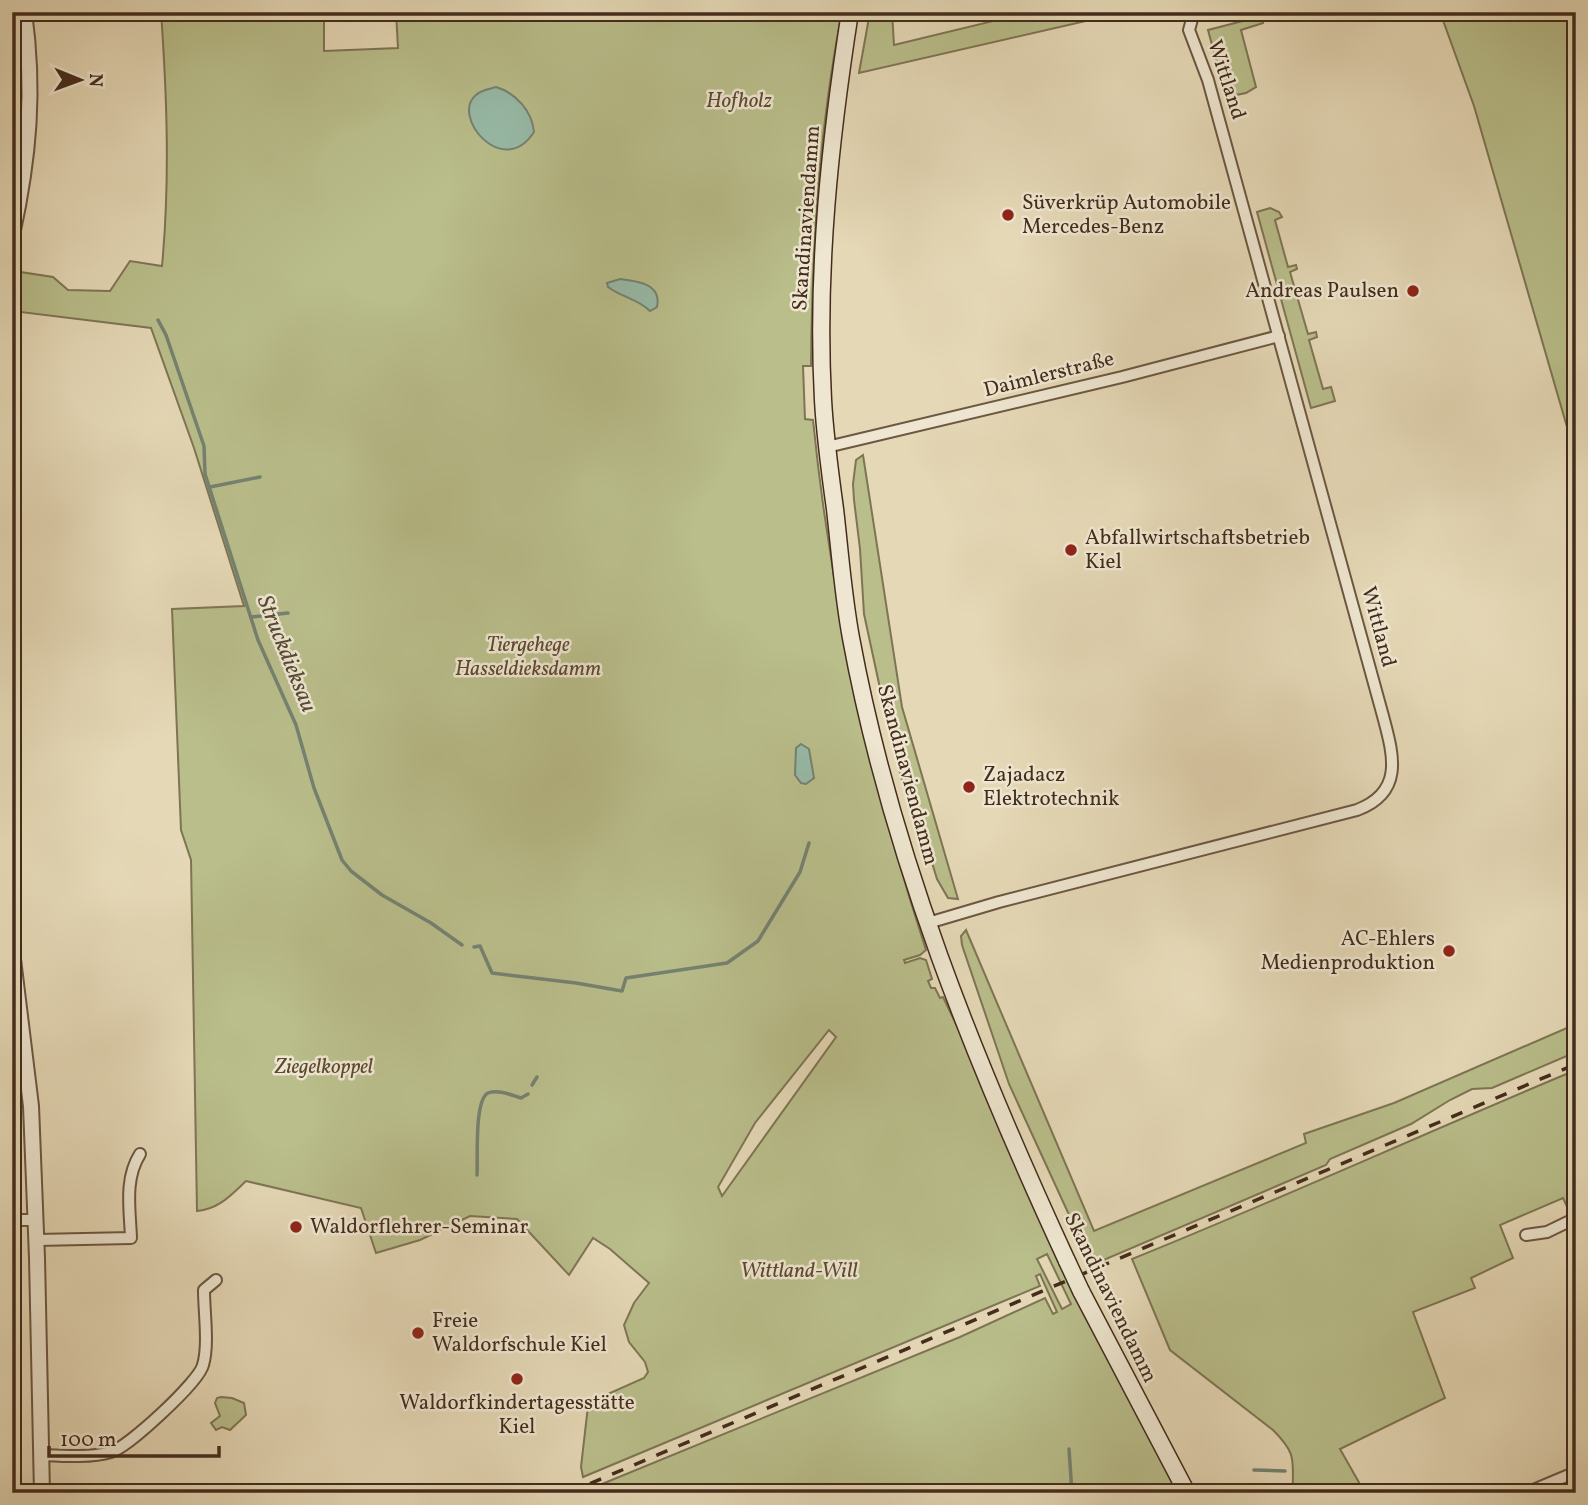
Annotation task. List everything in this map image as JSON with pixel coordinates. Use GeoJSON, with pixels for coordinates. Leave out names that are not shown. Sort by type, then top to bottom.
{"type":"FeatureCollection","features":[{"type":"Feature","properties":{"kind":"main road","name":"Skandinaviendamm"},"geometry":{"type":"LineString","coordinates":[[850,12],[831,146],[822,268],[822,388],[851,636],[867,713],[900,838],[973,1045],[1019,1157],[1081,1291],[1187,1493]]}},
{"type":"Feature","properties":{"kind":"street"},"geometry":{"type":"LineString","coordinates":[[12,235],[30,128],[29,50],[24,12]]}},
{"type":"Feature","properties":{"kind":"street","name":"Wittland"},"geometry":{"type":"LineString","coordinates":[[928,923],[999,902],[1357,810],[1378,799],[1387,789],[1393,767],[1392,750],[1208,80],[1189,30],[1194,12]]}},
{"type":"Feature","properties":{"kind":"street","name":"Daimlerstraße"},"geometry":{"type":"LineString","coordinates":[[827,447],[1101,382],[1279,336]]}},
{"type":"Feature","properties":{"kind":"street"},"geometry":{"type":"LineString","coordinates":[[12,951],[31,1106],[37,1240],[42,1493]]}},
{"type":"Feature","properties":{"kind":"street"},"geometry":{"type":"LineString","coordinates":[[37,1240],[131,1238],[129,1180],[133,1165],[140,1154]]}},
{"type":"Feature","properties":{"kind":"street"},"geometry":{"type":"LineString","coordinates":[[1526,1235],[1547,1232],[1576,1218]]}},
{"type":"Feature","properties":{"kind":"street"},"geometry":{"type":"LineString","coordinates":[[12,1220],[36,1220]]}},
{"type":"Feature","properties":{"kind":"street"},"geometry":{"type":"LineString","coordinates":[[41,1455],[103,1454],[120,1449],[130,1443],[183,1391],[198,1376],[204,1364],[204,1290],[216,1280]]}},
{"type":"Feature","properties":{"kind":"street"},"geometry":{"type":"LineString","coordinates":[[1526,1493],[1576,1472]]}},
{"type":"Feature","properties":{"kind":"green space","name":"Tiergehege Hasseldieksdamm"},"geometry":{"type":"Polygon","coordinates":[[[161,12],[324,12],[324,51],[398,48],[396,12],[842,12],[818,188],[811,366],[803,366],[805,419],[813,420],[830,554],[870,754],[926,950],[904,960],[905,963],[920,958],[926,960],[932,979],[928,981],[931,988],[935,988],[940,998],[943,997],[1181,1493],[580,1493],[960,1337],[1045,1298],[1053,1314],[1057,1312],[1040,1274],[1036,1276],[1040,1286],[583,1477],[581,1467],[588,1406],[592,1401],[644,1378],[648,1372],[645,1362],[629,1342],[624,1325],[634,1303],[649,1283],[610,1249],[593,1238],[569,1275],[517,1219],[470,1216],[420,1240],[376,1253],[361,1208],[246,1181],[218,1204],[197,1211],[191,860],[181,830],[172,609],[244,606],[194,448],[151,328],[12,311],[20,272],[53,277],[68,290],[110,291],[130,261],[162,266],[167,171],[161,12]],[[829,1030],[755,1123],[718,1187],[722,1196],[836,1037],[829,1030]],[[1047,1254],[1037,1259],[1062,1309],[1071,1304],[1047,1254]]]}},
{"type":"Feature","properties":{"kind":"green space"},"geometry":{"type":"Polygon","coordinates":[[[870,12],[892,12],[894,45],[1030,12],[1125,12],[859,73],[870,12]]]}},
{"type":"Feature","properties":{"kind":"green space"},"geometry":{"type":"Polygon","coordinates":[[[1440,12],[1571,12],[1576,27],[1576,458],[1474,106],[1440,12]]]}},
{"type":"Feature","properties":{"kind":"green space"},"geometry":{"type":"Polygon","coordinates":[[[1262,18],[1263,23],[1241,30],[1256,87],[1246,93],[1226,97],[1208,30],[1262,18]]]}},
{"type":"Feature","properties":{"kind":"green space"},"geometry":{"type":"Polygon","coordinates":[[[1270,208],[1279,212],[1282,217],[1275,220],[1288,267],[1296,265],[1297,269],[1290,272],[1308,334],[1316,332],[1317,337],[1309,340],[1323,389],[1331,387],[1335,401],[1311,408],[1257,212],[1270,208]]]}},
{"type":"Feature","properties":{"kind":"green space"},"geometry":{"type":"Polygon","coordinates":[[[863,455],[902,707],[958,899],[948,898],[937,879],[916,810],[904,788],[864,614],[853,484],[856,460],[863,455]]]}},
{"type":"Feature","properties":{"kind":"green space"},"geometry":{"type":"Polygon","coordinates":[[[966,930],[1094,1231],[1306,1143],[1304,1134],[1394,1103],[1576,1024],[1576,1052],[1492,1088],[1472,1089],[1411,1124],[1330,1159],[1326,1165],[1092,1265],[1009,1084],[962,945],[961,936],[966,930]]]}},
{"type":"Feature","properties":{"kind":"green space"},"geometry":{"type":"Polygon","coordinates":[[[1576,1070],[1576,1211],[1570,1213],[1563,1198],[1500,1225],[1513,1258],[1471,1278],[1475,1288],[1413,1312],[1445,1398],[1340,1449],[1365,1493],[1293,1493],[1293,1465],[1287,1446],[1273,1430],[1170,1350],[1132,1259],[1576,1070]]]}},
{"type":"Feature","properties":{"kind":"green space"},"geometry":{"type":"Polygon","coordinates":[[[217,1398],[244,1403],[246,1415],[230,1430],[222,1427],[216,1430],[211,1423],[220,1416],[215,1403],[217,1398]]]}},
{"type":"Feature","properties":{"kind":"shaded area"},"geometry":{"type":"Polygon","coordinates":[[[496,87],[516,98],[530,117],[534,132],[522,145],[508,149],[495,147],[475,129],[470,116],[470,105],[476,95],[496,87]]]}},
{"type":"Feature","properties":{"kind":"shaded area"},"geometry":{"type":"Polygon","coordinates":[[[620,279],[647,285],[656,293],[657,307],[650,311],[608,287],[607,283],[620,279]]]}},
{"type":"Feature","properties":{"kind":"shaded area"},"geometry":{"type":"Polygon","coordinates":[[[801,744],[809,749],[814,778],[806,784],[801,783],[795,775],[796,748],[801,744]]]}},
{"type":"Feature","properties":{"kind":"waterway","name":"Struckdieksau"},"geometry":{"type":"LineString","coordinates":[[158,320],[166,335],[204,446],[205,474],[258,640],[296,725],[314,788],[342,860],[351,871],[382,895],[431,923],[462,945]]}},
{"type":"Feature","properties":{"kind":"waterway"},"geometry":{"type":"LineString","coordinates":[[210,487],[260,477]]}},
{"type":"Feature","properties":{"kind":"waterway"},"geometry":{"type":"LineString","coordinates":[[251,617],[288,613]]}},
{"type":"Feature","properties":{"kind":"waterway","name":"Struckdieksau"},"geometry":{"type":"LineString","coordinates":[[474,947],[480,946],[492,973],[622,991],[626,978],[727,963],[758,941],[800,872],[809,843]]}},
{"type":"Feature","properties":{"kind":"waterway"},"geometry":{"type":"LineString","coordinates":[[532,1085],[537,1077]]}},
{"type":"Feature","properties":{"kind":"waterway"},"geometry":{"type":"LineString","coordinates":[[477,1175],[479,1118],[484,1098],[492,1092],[521,1098],[528,1094]]}},
{"type":"Feature","properties":{"kind":"waterway"},"geometry":{"type":"LineString","coordinates":[[1069,1449],[1072,1493]]}},
{"type":"Feature","properties":{"kind":"waterway"},"geometry":{"type":"LineString","coordinates":[[1254,1470],[1285,1471]]}},
{"type":"Feature","properties":{"kind":"waterway"},"geometry":{"type":"LineString","coordinates":[[1306,1485],[1318,1493]]}},
{"type":"Feature","properties":{"kind":"railway"},"geometry":{"type":"LineString","coordinates":[[568,1493],[1576,1064]]}},
{"type":"Feature","properties":{"kind":"place","name":"Süverkrüp Automobile Mercedes-Benz"},"geometry":{"type":"Point","coordinates":[1008,215]}},
{"type":"Feature","properties":{"kind":"place","name":"Andreas Paulsen"},"geometry":{"type":"Point","coordinates":[1413,291]}},
{"type":"Feature","properties":{"kind":"place","name":"Abfallwirtschaftsbetrieb Kiel"},"geometry":{"type":"Point","coordinates":[1071,550]}},
{"type":"Feature","properties":{"kind":"place","name":"Zajadacz Elektrotechnik"},"geometry":{"type":"Point","coordinates":[969,787]}},
{"type":"Feature","properties":{"kind":"place","name":"AC-Ehlers Medienproduktion"},"geometry":{"type":"Point","coordinates":[1449,951]}},
{"type":"Feature","properties":{"kind":"place","name":"Waldorflehrer-Seminar"},"geometry":{"type":"Point","coordinates":[296,1227]}},
{"type":"Feature","properties":{"kind":"place","name":"Freie Waldorfschule Kiel"},"geometry":{"type":"Point","coordinates":[418,1333]}},
{"type":"Feature","properties":{"kind":"place","name":"Waldorfkindertagesstätte Kiel"},"geometry":{"type":"Point","coordinates":[517,1379]}},
{"type":"Feature","properties":{"kind":"park label","name":"Hofholz"},"geometry":{"type":"Point","coordinates":[739,101]}},
{"type":"Feature","properties":{"kind":"park label","name":"Ziegelkoppel"},"geometry":{"type":"Point","coordinates":[324,1067]}},
{"type":"Feature","properties":{"kind":"park label","name":"Wittland-Will"},"geometry":{"type":"Point","coordinates":[799,1271]}}]}
